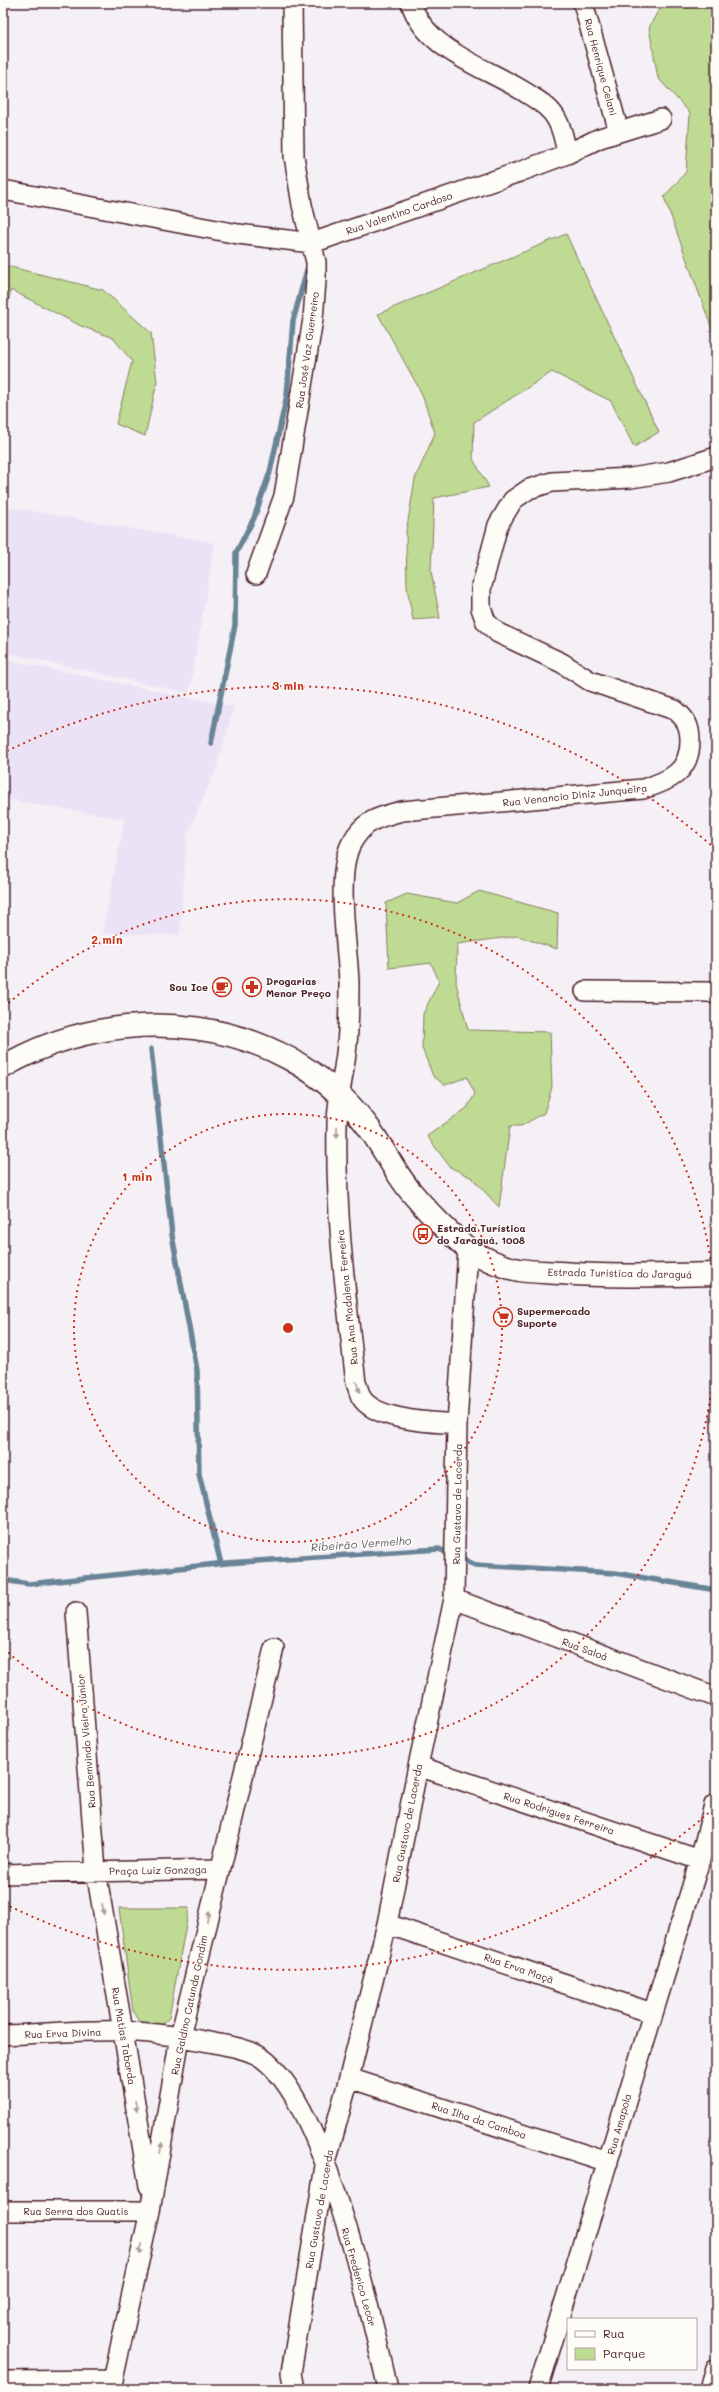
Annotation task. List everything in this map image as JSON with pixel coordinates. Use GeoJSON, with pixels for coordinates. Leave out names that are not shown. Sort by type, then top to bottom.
{"type":"FeatureCollection","features":[{"type":"Feature","properties":{"kind":"main road","name":"Estrada Turística do Jaraguá"},"geometry":{"type":"LineString","coordinates":[[3,1066],[32,1052],[82,1034],[128,1026],[187,1026],[247,1039],[285,1055],[340,1093],[367,1125],[411,1192],[468,1249],[495,1263],[519,1270],[579,1274],[716,1274]]}},
{"type":"Feature","properties":{"kind":"street","name":"Rua José Vaz Guerreiro"},"geometry":{"type":"LineString","coordinates":[[256,574],[285,488],[312,319],[316,281],[312,243],[302,205],[294,156],[292,3]]}},
{"type":"Feature","properties":{"kind":"street"},"geometry":{"type":"LineString","coordinates":[[411,3],[415,18],[425,30],[444,47],[516,86],[543,104],[556,118],[565,136],[567,154]]}},
{"type":"Feature","properties":{"kind":"street","name":"Rua Henrique Celani"},"geometry":{"type":"LineString","coordinates":[[583,3],[619,132]]}},
{"type":"Feature","properties":{"kind":"street","name":"Rua Valentino Cardoso"},"geometry":{"type":"LineString","coordinates":[[3,190],[238,234],[312,243],[567,154],[619,132],[661,118]]}},
{"type":"Feature","properties":{"kind":"street","name":"Rua Venancio Diniz Junqueira"},"geometry":{"type":"LineString","coordinates":[[340,1093],[347,1044],[349,982],[344,914],[345,870],[350,845],[360,829],[376,817],[402,810],[643,789],[663,783],[680,771],[690,755],[690,732],[686,719],[675,710],[590,681],[562,663],[498,633],[486,622],[481,608],[480,590],[498,524],[513,500],[529,489],[552,482],[631,478],[669,472],[716,457]]}},
{"type":"Feature","properties":{"kind":"street"},"geometry":{"type":"LineString","coordinates":[[585,991],[714,992]]}},
{"type":"Feature","properties":{"kind":"street","name":"Rua Ana Madalena Ferreira"},"geometry":{"type":"LineString","coordinates":[[340,1093],[337,1123],[336,1184],[342,1257],[356,1383],[362,1398],[370,1406],[389,1415],[457,1424]]}},
{"type":"Feature","properties":{"kind":"street","name":"Rua Gustavo de Lacerda"},"geometry":{"type":"LineString","coordinates":[[291,2384],[325,2166],[349,2078],[387,1924],[418,1766],[455,1592],[457,1424],[468,1249]]}},
{"type":"Feature","properties":{"kind":"street","name":"Rua Saloá"},"geometry":{"type":"LineString","coordinates":[[455,1592],[716,1697]]}},
{"type":"Feature","properties":{"kind":"street","name":"Rua Bemvindo Vieira Júnior"},"geometry":{"type":"LineString","coordinates":[[76,1612],[96,1871]]}},
{"type":"Feature","properties":{"kind":"street","name":"Rua Galdino Catunda Gondim"},"geometry":{"type":"LineString","coordinates":[[112,2384],[151,2206],[180,2036],[219,1869],[274,1648]]}},
{"type":"Feature","properties":{"kind":"street","name":"Rua Rodrigues Ferreira"},"geometry":{"type":"LineString","coordinates":[[418,1766],[700,1860]]}},
{"type":"Feature","properties":{"kind":"street","name":"Rua Amapola"},"geometry":{"type":"LineString","coordinates":[[538,2389],[700,1860],[714,1805]]}},
{"type":"Feature","properties":{"kind":"street","name":"Praça Luiz Gonzaga"},"geometry":{"type":"LineString","coordinates":[[3,1874],[219,1869]]}},
{"type":"Feature","properties":{"kind":"street","name":"Rua Matias Taborda"},"geometry":{"type":"LineString","coordinates":[[96,1871],[151,2206]]}},
{"type":"Feature","properties":{"kind":"street","name":"Rua Erva Maçã"},"geometry":{"type":"LineString","coordinates":[[387,1924],[652,2013]]}},
{"type":"Feature","properties":{"kind":"street","name":"Rua Erva Divina"},"geometry":{"type":"LineString","coordinates":[[3,2035],[123,2031],[180,2036]]}},
{"type":"Feature","properties":{"kind":"street","name":"Rua Frederico Lecór"},"geometry":{"type":"LineString","coordinates":[[180,2036],[233,2047],[262,2057],[289,2089],[308,2124],[325,2166],[357,2262],[388,2389]]}},
{"type":"Feature","properties":{"kind":"street","name":"Rua Ilha da Camboa"},"geometry":{"type":"LineString","coordinates":[[349,2078],[608,2162]]}},
{"type":"Feature","properties":{"kind":"street","name":"Rua Serra dos Quatis"},"geometry":{"type":"LineString","coordinates":[[3,2211],[151,2206]]}},
{"type":"Feature","properties":{"kind":"street"},"geometry":{"type":"LineString","coordinates":[[710,2389],[716,2369]]}},
{"type":"Feature","properties":{"kind":"street"},"geometry":{"type":"LineString","coordinates":[[5,2384],[112,2384]]}},
{"type":"Feature","properties":{"kind":"shaded area"},"geometry":{"type":"Polygon","coordinates":[[[3,506],[215,543],[189,693],[3,652],[3,506]]]}},
{"type":"Feature","properties":{"kind":"shaded area"},"geometry":{"type":"Polygon","coordinates":[[[3,659],[234,707],[217,766],[187,835],[180,935],[102,933],[125,819],[3,799],[3,659]]]}},
{"type":"Feature","properties":{"kind":"green space"},"geometry":{"type":"Polygon","coordinates":[[[662,3],[716,3],[716,340],[664,197],[686,172],[690,113],[658,78],[649,28],[662,3]]]}},
{"type":"Feature","properties":{"kind":"green space"},"geometry":{"type":"Polygon","coordinates":[[[566,234],[659,432],[634,447],[611,401],[552,372],[474,422],[473,459],[489,487],[434,498],[431,571],[440,618],[413,620],[407,588],[406,533],[415,479],[435,433],[421,392],[378,314],[566,234]]]}},
{"type":"Feature","properties":{"kind":"green space"},"geometry":{"type":"Polygon","coordinates":[[[3,265],[103,290],[151,333],[157,382],[145,436],[116,424],[132,361],[113,338],[81,326],[11,290],[3,322],[3,265]]]}},
{"type":"Feature","properties":{"kind":"green space"},"geometry":{"type":"Polygon","coordinates":[[[479,891],[558,913],[557,949],[517,936],[457,944],[456,983],[468,1030],[550,1032],[552,1087],[544,1113],[521,1126],[510,1126],[499,1207],[472,1178],[450,1167],[427,1136],[467,1108],[475,1094],[467,1077],[445,1085],[433,1076],[422,1048],[423,1014],[439,981],[431,963],[389,968],[386,903],[407,894],[457,903],[479,891]]]}},
{"type":"Feature","properties":{"kind":"green space"},"geometry":{"type":"Polygon","coordinates":[[[119,1908],[189,1908],[169,2018],[162,2025],[151,2028],[140,2023],[133,2012],[119,1908]]]}},
{"type":"Feature","properties":{"kind":"waterway"},"geometry":{"type":"LineString","coordinates":[[211,743],[235,625],[236,553],[254,518],[270,472],[287,395],[293,321],[308,266]]}},
{"type":"Feature","properties":{"kind":"waterway"},"geometry":{"type":"LineString","coordinates":[[151,1049],[172,1235],[197,1370],[199,1474],[221,1564]]}},
{"type":"Feature","properties":{"kind":"waterway","name":"Ribeirão Vermelho"},"geometry":{"type":"LineString","coordinates":[[3,1580],[29,1584],[226,1563],[439,1549],[475,1565],[615,1573],[716,1590]]}},
{"type":"Feature","properties":{"kind":"place","name":"Sou Ice"},"geometry":{"type":"Point","coordinates":[222,987]}},
{"type":"Feature","properties":{"kind":"place","name":"Drogarias Menor Preço"},"geometry":{"type":"Point","coordinates":[252,987]}},
{"type":"Feature","properties":{"kind":"place","name":"Estrada Turística do Jaraguá, 1008"},"geometry":{"type":"Point","coordinates":[423,1234]}},
{"type":"Feature","properties":{"kind":"place","name":"Supermercado Suporte"},"geometry":{"type":"Point","coordinates":[503,1317]}}]}
